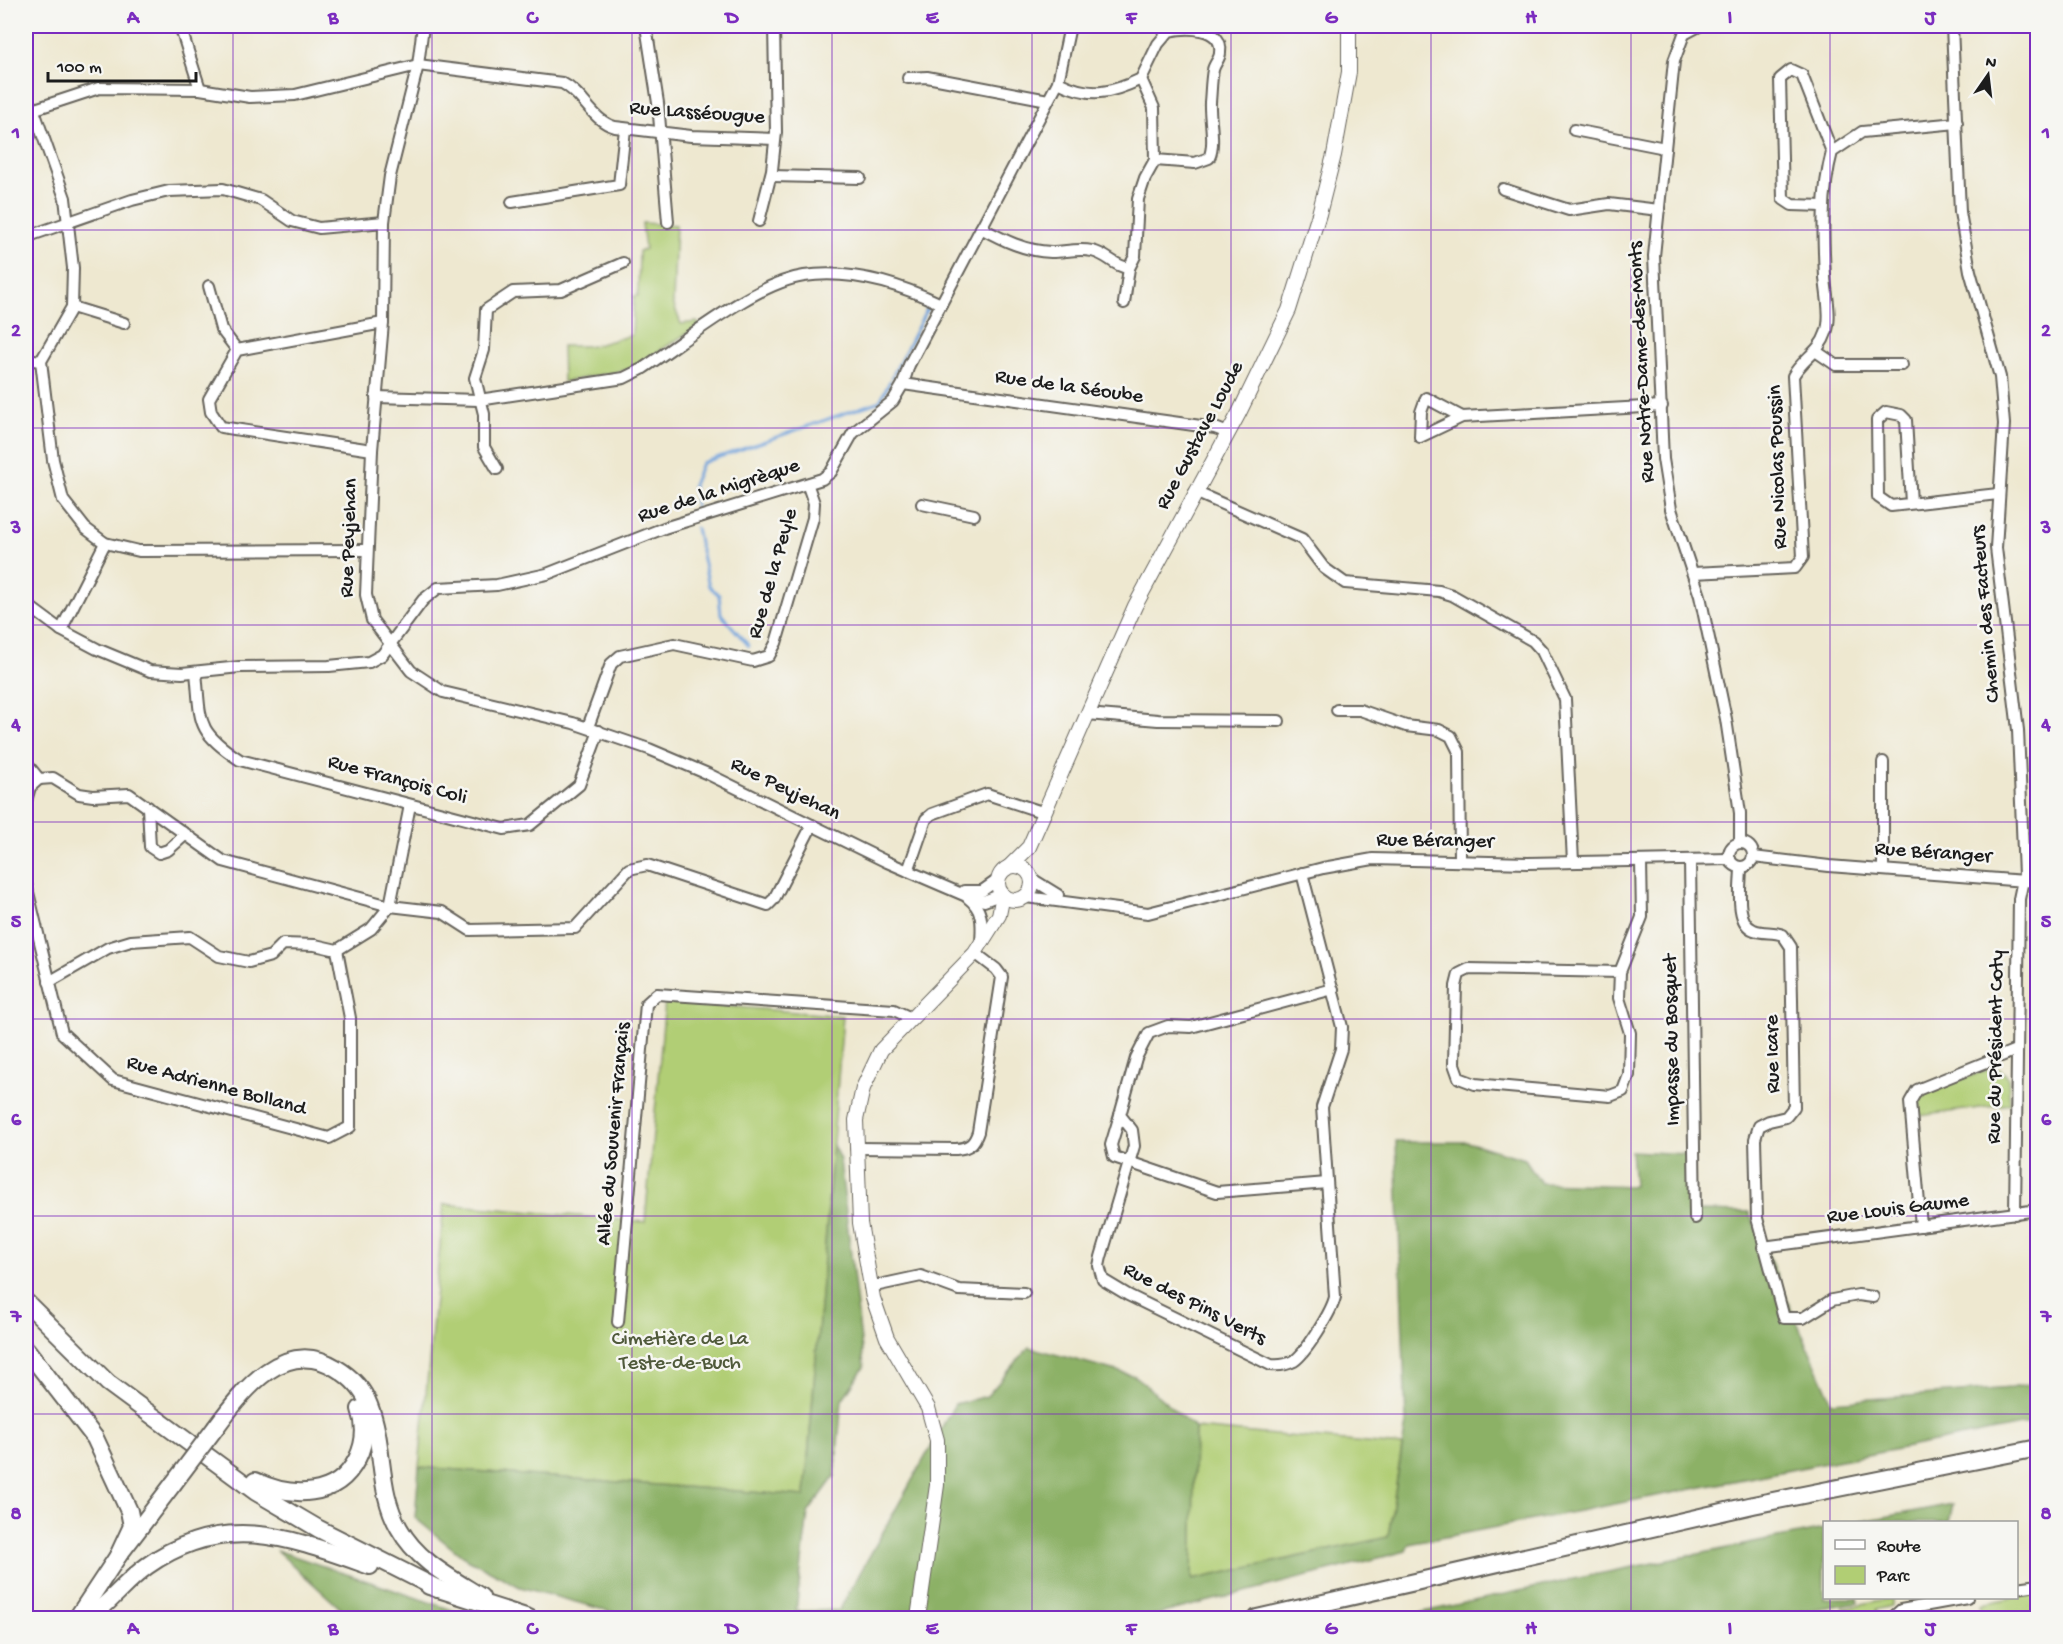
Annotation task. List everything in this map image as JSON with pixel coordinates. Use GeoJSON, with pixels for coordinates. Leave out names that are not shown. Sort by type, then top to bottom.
{"type":"FeatureCollection","features":[{"type":"Feature","properties":{"kind":"main road"},"geometry":{"type":"LineString","coordinates":[[26,1302],[108,1383],[256,1492],[319,1529],[438,1589]]}},
{"type":"Feature","properties":{"kind":"main road"},"geometry":{"type":"LineString","coordinates":[[26,1348],[95,1438],[129,1511],[132,1526],[118,1556]]}},
{"type":"Feature","properties":{"kind":"main road"},"geometry":{"type":"LineString","coordinates":[[77,1618],[118,1556],[176,1486],[253,1381],[270,1368],[282,1363],[308,1359],[333,1366],[351,1378],[368,1403],[390,1510],[410,1545],[422,1558],[502,1611]]}},
{"type":"Feature","properties":{"kind":"main road"},"geometry":{"type":"LineString","coordinates":[[214,1461],[274,1490],[294,1493],[315,1491],[332,1486],[353,1467],[361,1450],[364,1426],[359,1405],[346,1388],[325,1373],[307,1368],[290,1370],[273,1376],[258,1387],[219,1429]]}},
{"type":"Feature","properties":{"kind":"main road"},"geometry":{"type":"LineString","coordinates":[[1257,1618],[1753,1505],[2037,1448]]}},
{"type":"Feature","properties":{"kind":"main road"},"geometry":{"type":"LineString","coordinates":[[1997,1457],[2037,1455]]}},
{"type":"Feature","properties":{"kind":"main road"},"geometry":{"type":"LineString","coordinates":[[87,1618],[176,1486]]}},
{"type":"Feature","properties":{"kind":"main road"},"geometry":{"type":"LineString","coordinates":[[87,1618],[129,1581],[158,1560],[204,1538],[235,1532],[272,1535],[313,1544],[502,1611],[529,1618]]}},
{"type":"Feature","properties":{"kind":"street"},"geometry":{"type":"LineString","coordinates":[[180,26],[200,89]]}},
{"type":"Feature","properties":{"kind":"street","name":"Rue Peyjehan"},"geometry":{"type":"LineString","coordinates":[[423,26],[418,65],[390,176],[384,222],[383,323],[372,450],[367,550],[366,606],[372,620],[416,676],[448,695],[593,729],[676,759],[908,871],[979,901],[991,900],[1003,894]]}},
{"type":"Feature","properties":{"kind":"street"},"geometry":{"type":"LineString","coordinates":[[646,26],[660,133],[668,222]]}},
{"type":"Feature","properties":{"kind":"street"},"geometry":{"type":"LineString","coordinates":[[759,221],[771,176],[775,139],[774,26]]}},
{"type":"Feature","properties":{"kind":"street","name":"Rue de la Migrèque"},"geometry":{"type":"LineString","coordinates":[[26,604],[61,630],[137,667],[159,672],[369,662],[379,658],[423,600],[438,588],[497,585],[547,574],[664,528],[808,486],[831,472],[853,433],[893,401],[903,384],[909,366],[1058,82],[1070,26]]}},
{"type":"Feature","properties":{"kind":"street","name":"Rue Gustave Loude"},"geometry":{"type":"LineString","coordinates":[[1010,867],[1029,847],[1135,606],[1228,433],[1289,310],[1317,221],[1344,106],[1349,72],[1349,26]]}},
{"type":"Feature","properties":{"kind":"street","name":"Rue Notre-Dame-des-Monts"},"geometry":{"type":"LineString","coordinates":[[1699,26],[1684,34],[1674,61],[1654,256],[1663,459],[1668,491],[1693,573],[1726,719],[1740,813],[1740,843]]}},
{"type":"Feature","properties":{"kind":"street","name":"Chemin des Facteurs"},"geometry":{"type":"LineString","coordinates":[[1952,26],[1960,212],[1970,271],[2000,377],[2004,424],[1996,548],[2018,730],[2024,875],[2022,880]]}},
{"type":"Feature","properties":{"kind":"street"},"geometry":{"type":"LineString","coordinates":[[1058,82],[1077,91],[1110,92],[1141,79],[1161,38],[1169,31],[1206,31],[1218,40],[1220,54],[1213,67],[1210,105],[1212,147],[1209,158],[1195,163],[1155,160]]}},
{"type":"Feature","properties":{"kind":"street"},"geometry":{"type":"LineString","coordinates":[[367,550],[139,551],[105,543],[85,528],[63,500],[53,460],[41,361],[72,307],[73,268],[65,198],[29,110],[99,88],[200,89],[250,97],[295,94],[418,65]]}},
{"type":"Feature","properties":{"kind":"street","name":"Rue Lasséougue"},"geometry":{"type":"LineString","coordinates":[[418,65],[562,83],[576,91],[604,122],[625,129],[775,139]]}},
{"type":"Feature","properties":{"kind":"street"},"geometry":{"type":"LineString","coordinates":[[1824,206],[1792,206],[1783,199],[1780,79],[1791,70],[1802,75],[1832,152],[1862,132],[1957,123]]}},
{"type":"Feature","properties":{"kind":"street"},"geometry":{"type":"LineString","coordinates":[[908,78],[927,77],[1048,100]]}},
{"type":"Feature","properties":{"kind":"street"},"geometry":{"type":"LineString","coordinates":[[1124,303],[1129,268],[1135,256],[1138,199],[1145,177],[1155,160],[1154,108],[1141,79]]}},
{"type":"Feature","properties":{"kind":"street"},"geometry":{"type":"LineString","coordinates":[[512,202],[619,185],[625,129]]}},
{"type":"Feature","properties":{"kind":"street"},"geometry":{"type":"LineString","coordinates":[[1574,130],[1665,148]]}},
{"type":"Feature","properties":{"kind":"street","name":"Rue Nicolas Poussin"},"geometry":{"type":"LineString","coordinates":[[1693,573],[1795,568],[1803,557],[1793,376],[1799,364],[1817,352],[1828,331],[1824,180],[1832,152]]}},
{"type":"Feature","properties":{"kind":"street"},"geometry":{"type":"LineString","coordinates":[[771,176],[860,178]]}},
{"type":"Feature","properties":{"kind":"street"},"geometry":{"type":"LineString","coordinates":[[26,237],[68,221],[169,191],[223,189],[261,200],[292,220],[319,228],[384,222]]}},
{"type":"Feature","properties":{"kind":"street"},"geometry":{"type":"LineString","coordinates":[[1503,189],[1569,210],[1608,204],[1659,210]]}},
{"type":"Feature","properties":{"kind":"street"},"geometry":{"type":"LineString","coordinates":[[981,228],[1016,245],[1052,252],[1092,251],[1107,256],[1121,268],[1129,268]]}},
{"type":"Feature","properties":{"kind":"street"},"geometry":{"type":"LineString","coordinates":[[497,469],[484,447],[484,414],[479,400],[476,378],[484,350],[484,315],[489,306],[513,292],[561,291],[623,263]]}},
{"type":"Feature","properties":{"kind":"street"},"geometry":{"type":"LineString","coordinates":[[376,397],[479,400],[615,380],[631,375],[750,298],[788,280],[803,276],[838,275],[879,281],[903,287],[941,304]]}},
{"type":"Feature","properties":{"kind":"street"},"geometry":{"type":"LineString","coordinates":[[209,286],[220,329],[237,350]]}},
{"type":"Feature","properties":{"kind":"street"},"geometry":{"type":"LineString","coordinates":[[72,307],[124,323]]}},
{"type":"Feature","properties":{"kind":"street"},"geometry":{"type":"LineString","coordinates":[[372,450],[221,427],[211,412],[209,399],[237,350],[383,323]]}},
{"type":"Feature","properties":{"kind":"street"},"geometry":{"type":"LineString","coordinates":[[1817,352],[1836,365],[1902,364]]}},
{"type":"Feature","properties":{"kind":"street"},"geometry":{"type":"LineString","coordinates":[[26,359],[41,361]]}},
{"type":"Feature","properties":{"kind":"street","name":"Rue de la Séoube"},"geometry":{"type":"LineString","coordinates":[[903,384],[1215,428],[1228,433]]}},
{"type":"Feature","properties":{"kind":"street"},"geometry":{"type":"LineString","coordinates":[[1462,417],[1662,406]]}},
{"type":"Feature","properties":{"kind":"street"},"geometry":{"type":"LineString","coordinates":[[1911,503],[1906,420],[1901,415],[1886,412],[1876,420],[1878,497],[1891,506],[1998,494]]}},
{"type":"Feature","properties":{"kind":"street","name":"Rue de la Peyle"},"geometry":{"type":"LineString","coordinates":[[593,729],[611,664],[621,656],[674,644],[753,661],[769,656],[776,643],[813,518],[813,498],[808,486]]}},
{"type":"Feature","properties":{"kind":"street"},"geometry":{"type":"LineString","coordinates":[[1195,492],[1302,539],[1323,568],[1338,580],[1346,583],[1439,591],[1452,595],[1533,641],[1542,651],[1565,699],[1573,862]]}},
{"type":"Feature","properties":{"kind":"street"},"geometry":{"type":"LineString","coordinates":[[922,504],[974,515]]}},
{"type":"Feature","properties":{"kind":"street"},"geometry":{"type":"LineString","coordinates":[[61,630],[105,543]]}},
{"type":"Feature","properties":{"kind":"street","name":"Rue François Coli"},"geometry":{"type":"LineString","coordinates":[[196,672],[201,726],[217,745],[240,760],[504,830],[530,825],[579,785],[593,729]]}},
{"type":"Feature","properties":{"kind":"street"},"geometry":{"type":"LineString","coordinates":[[1337,710],[1360,710],[1406,726],[1439,730],[1451,736],[1459,752],[1460,861]]}},
{"type":"Feature","properties":{"kind":"street"},"geometry":{"type":"LineString","coordinates":[[1087,714],[1158,720],[1279,721]]}},
{"type":"Feature","properties":{"kind":"street"},"geometry":{"type":"LineString","coordinates":[[1883,762],[1883,870]]}},
{"type":"Feature","properties":{"kind":"street"},"geometry":{"type":"LineString","coordinates":[[26,763],[39,779]]}},
{"type":"Feature","properties":{"kind":"street"},"geometry":{"type":"LineString","coordinates":[[26,801],[30,787],[39,779],[53,778],[79,794],[93,796],[129,794],[223,861],[390,906],[442,912],[470,930],[576,928],[629,869],[647,865],[768,905],[774,899],[812,825]]}},
{"type":"Feature","properties":{"kind":"street"},"geometry":{"type":"LineString","coordinates":[[908,871],[926,819],[932,814],[987,794],[1045,813]]}},
{"type":"Feature","properties":{"kind":"street"},"geometry":{"type":"LineString","coordinates":[[49,982],[108,948],[131,941],[190,937],[219,956],[249,962],[272,956],[283,944],[315,945],[337,951],[371,929],[390,906],[410,805]]}},
{"type":"Feature","properties":{"kind":"street"},"geometry":{"type":"LineString","coordinates":[[148,807],[150,848],[159,853],[168,850],[186,834]]}},
{"type":"Feature","properties":{"kind":"street"},"geometry":{"type":"LineString","coordinates":[[1740,843],[1750,847],[1753,857],[1750,864],[1742,867],[1736,866],[1730,859],[1731,849],[1740,843]]}},
{"type":"Feature","properties":{"kind":"street","name":"Rue Gustave Loude"},"geometry":{"type":"LineString","coordinates":[[1029,847],[1031,876]]}},
{"type":"Feature","properties":{"kind":"street","name":"Rue Béranger"},"geometry":{"type":"LineString","coordinates":[[1753,857],[2037,882]]}},
{"type":"Feature","properties":{"kind":"street","name":"Rue Béranger"},"geometry":{"type":"LineString","coordinates":[[1025,897],[1148,913],[1302,873],[1373,859],[1641,862],[1730,859]]}},
{"type":"Feature","properties":{"kind":"street","name":"Impasse du Bosquet"},"geometry":{"type":"LineString","coordinates":[[1690,861],[1695,1218]]}},
{"type":"Feature","properties":{"kind":"street"},"geometry":{"type":"LineString","coordinates":[[1620,972],[1469,969],[1459,974],[1456,986],[1454,1064],[1459,1078],[1475,1084],[1610,1096],[1623,1091],[1629,1075],[1630,1033],[1619,998],[1620,972],[1642,917],[1641,862]]}},
{"type":"Feature","properties":{"kind":"street"},"geometry":{"type":"LineString","coordinates":[[918,1618],[937,1485],[937,1440],[924,1400],[881,1325],[870,1287],[860,1223],[856,1148],[858,1110],[873,1064],[888,1041],[978,948],[999,915],[1003,894],[999,879],[1010,867],[1020,867],[1031,876],[1031,890],[1025,897],[999,915]]}},
{"type":"Feature","properties":{"kind":"street","name":"Rue Icare"},"geometry":{"type":"LineString","coordinates":[[1742,867],[1742,915],[1745,924],[1756,931],[1783,935],[1791,947],[1795,1101],[1786,1118],[1764,1122],[1756,1132],[1755,1202],[1763,1247],[1784,1318],[1803,1318],[1832,1300],[1858,1296],[1873,1297]]}},
{"type":"Feature","properties":{"kind":"street","name":"Rue des Pins Verts"},"geometry":{"type":"LineString","coordinates":[[1120,1115],[1134,1138],[1099,1266],[1103,1280],[1128,1295],[1271,1365],[1284,1365],[1298,1357],[1334,1304],[1335,1290],[1322,1107],[1342,1037],[1333,989],[1302,873]]}},
{"type":"Feature","properties":{"kind":"street","name":"Rue Béranger"},"geometry":{"type":"LineString","coordinates":[[1031,876],[1046,890],[1075,903]]}},
{"type":"Feature","properties":{"kind":"street","name":"Rue Peyjehan"},"geometry":{"type":"LineString","coordinates":[[952,889],[979,892],[991,887],[999,879]]}},
{"type":"Feature","properties":{"kind":"street","name":"Rue du Président Coty"},"geometry":{"type":"LineString","coordinates":[[2015,1214],[2019,899],[2022,880]]}},
{"type":"Feature","properties":{"kind":"street","name":"Rue Adrienne Bolland"},"geometry":{"type":"LineString","coordinates":[[26,884],[62,1033],[113,1080],[329,1138],[350,1127],[350,1018],[337,951]]}},
{"type":"Feature","properties":{"kind":"street","name":"Rue Peyjehan"},"geometry":{"type":"LineString","coordinates":[[952,889],[978,908],[982,924],[978,948]]}},
{"type":"Feature","properties":{"kind":"street"},"geometry":{"type":"LineString","coordinates":[[1003,894],[1013,900],[1025,897]]}},
{"type":"Feature","properties":{"kind":"street"},"geometry":{"type":"LineString","coordinates":[[856,1148],[956,1149],[969,1147],[973,1143],[978,1132],[1002,981],[996,969],[978,948]]}},
{"type":"Feature","properties":{"kind":"street"},"geometry":{"type":"LineString","coordinates":[[1327,1183],[1217,1192],[1119,1161],[1111,1151],[1136,1059],[1149,1033],[1168,1026],[1191,1027],[1333,989]]}},
{"type":"Feature","properties":{"kind":"street","name":"Allée du Souvenir Français"},"geometry":{"type":"LineString","coordinates":[[618,1322],[646,1004],[657,994],[894,1010],[911,1018]]}},
{"type":"Feature","properties":{"kind":"street"},"geometry":{"type":"LineString","coordinates":[[1921,1226],[1910,1102],[1917,1090],[2016,1050]]}},
{"type":"Feature","properties":{"kind":"street","name":"Rue Louis Gaume"},"geometry":{"type":"LineString","coordinates":[[1763,1247],[2037,1210]]}},
{"type":"Feature","properties":{"kind":"street"},"geometry":{"type":"LineString","coordinates":[[870,1287],[921,1276],[959,1290],[1024,1293]]}},
{"type":"Feature","properties":{"kind":"street"},"geometry":{"type":"LineString","coordinates":[[2018,1588],[2037,1585]]}},
{"type":"Feature","properties":{"kind":"street"},"geometry":{"type":"LineString","coordinates":[[1892,1618],[1901,1610],[1962,1599]]}},
{"type":"Feature","properties":{"kind":"green space"},"geometry":{"type":"Polygon","coordinates":[[[642,223],[676,225],[673,303],[681,324],[697,322],[700,325],[631,369],[563,382],[562,346],[593,346],[632,335],[634,296],[638,296],[639,251],[645,249],[642,223]]]}},
{"type":"Feature","properties":{"kind":"green space","name":"Cimetière de La Teste-de-Buch"},"geometry":{"type":"Polygon","coordinates":[[[665,1001],[843,1016],[805,1496],[419,1467],[444,1204],[645,1222],[665,1001]]]}},
{"type":"Feature","properties":{"kind":"green space"},"geometry":{"type":"Polygon","coordinates":[[[1992,1068],[2001,1070],[2008,1077],[2010,1104],[1919,1116],[1920,1100],[1925,1093],[1992,1068]]]}},
{"type":"Feature","properties":{"kind":"green space"},"geometry":{"type":"Polygon","coordinates":[[[1396,1142],[1467,1142],[1525,1159],[1541,1183],[1634,1186],[1631,1151],[1686,1154],[1691,1211],[1749,1212],[1832,1402],[2011,1388],[2037,1383],[2037,1422],[1409,1544],[1406,1551],[1151,1616],[1131,1618],[635,1618],[520,1587],[462,1556],[415,1518],[419,1467],[805,1496],[833,1145],[840,1160],[864,1367],[842,1400],[835,1476],[808,1513],[796,1611],[839,1610],[955,1404],[987,1396],[1029,1347],[1135,1376],[1195,1428],[1192,1580],[1388,1537],[1406,1423],[1396,1142]]]}},
{"type":"Feature","properties":{"kind":"green space"},"geometry":{"type":"Polygon","coordinates":[[[1195,1428],[1402,1446],[1388,1537],[1192,1580],[1195,1428]]]}},
{"type":"Feature","properties":{"kind":"green space"},"geometry":{"type":"Polygon","coordinates":[[[1953,1504],[1949,1521],[1863,1521],[1953,1504]]]}},
{"type":"Feature","properties":{"kind":"green space"},"geometry":{"type":"Polygon","coordinates":[[[1823,1529],[1823,1599],[1858,1599],[1859,1602],[1759,1618],[1396,1618],[1588,1576],[1823,1529]]]}},
{"type":"Feature","properties":{"kind":"green space"},"geometry":{"type":"Polygon","coordinates":[[[276,1550],[476,1618],[351,1618],[276,1550]]]}},
{"type":"Feature","properties":{"kind":"green space"},"geometry":{"type":"Polygon","coordinates":[[[2037,1593],[2037,1618],[1985,1618],[1981,1604],[2018,1599],[2018,1597],[2037,1593]]]}},
{"type":"Feature","properties":{"kind":"green space"},"geometry":{"type":"Polygon","coordinates":[[[1891,1599],[1891,1606],[1876,1610],[1878,1618],[1843,1608],[1891,1599]]]}},
{"type":"Feature","properties":{"kind":"waterway"},"geometry":{"type":"LineString","coordinates":[[892,377],[928,307]]}},
{"type":"Feature","properties":{"kind":"waterway"},"geometry":{"type":"LineString","coordinates":[[696,509],[693,485],[702,463],[880,401],[890,381]]}},
{"type":"Feature","properties":{"kind":"waterway"},"geometry":{"type":"LineString","coordinates":[[696,528],[709,586],[719,595],[721,614],[749,646]]}}]}
